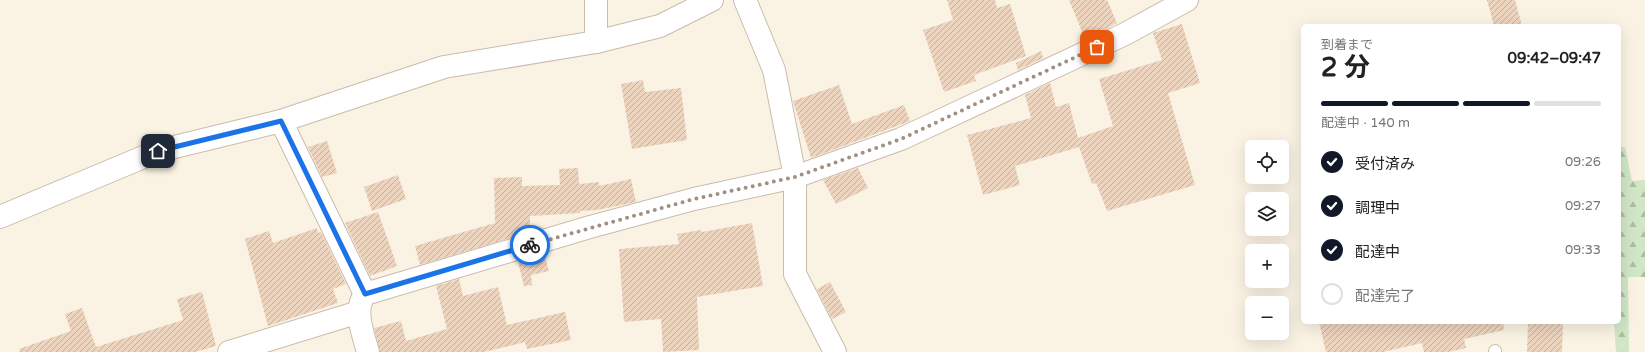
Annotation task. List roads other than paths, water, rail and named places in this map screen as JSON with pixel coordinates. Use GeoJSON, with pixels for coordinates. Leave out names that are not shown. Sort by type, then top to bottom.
{"type":"FeatureCollection","features":[{"type":"Feature","properties":{"kind":"street"},"geometry":{"type":"LineString","coordinates":[[596,0],[596,42]]}},
{"type":"Feature","properties":{"kind":"street"},"geometry":{"type":"LineString","coordinates":[[0,217],[158,151],[281,121],[444,67],[596,42],[660,26],[712,0]]}},
{"type":"Feature","properties":{"kind":"street"},"geometry":{"type":"LineString","coordinates":[[745,0],[774,70],[795,177],[795,274],[835,352]]}},
{"type":"Feature","properties":{"kind":"street"},"geometry":{"type":"LineString","coordinates":[[229,352],[362,303],[612,221],[694,199],[795,177],[901,139],[1125,34],[1187,0]]}},
{"type":"Feature","properties":{"kind":"street"},"geometry":{"type":"LineString","coordinates":[[281,121],[362,303],[368,352]]}}]}
